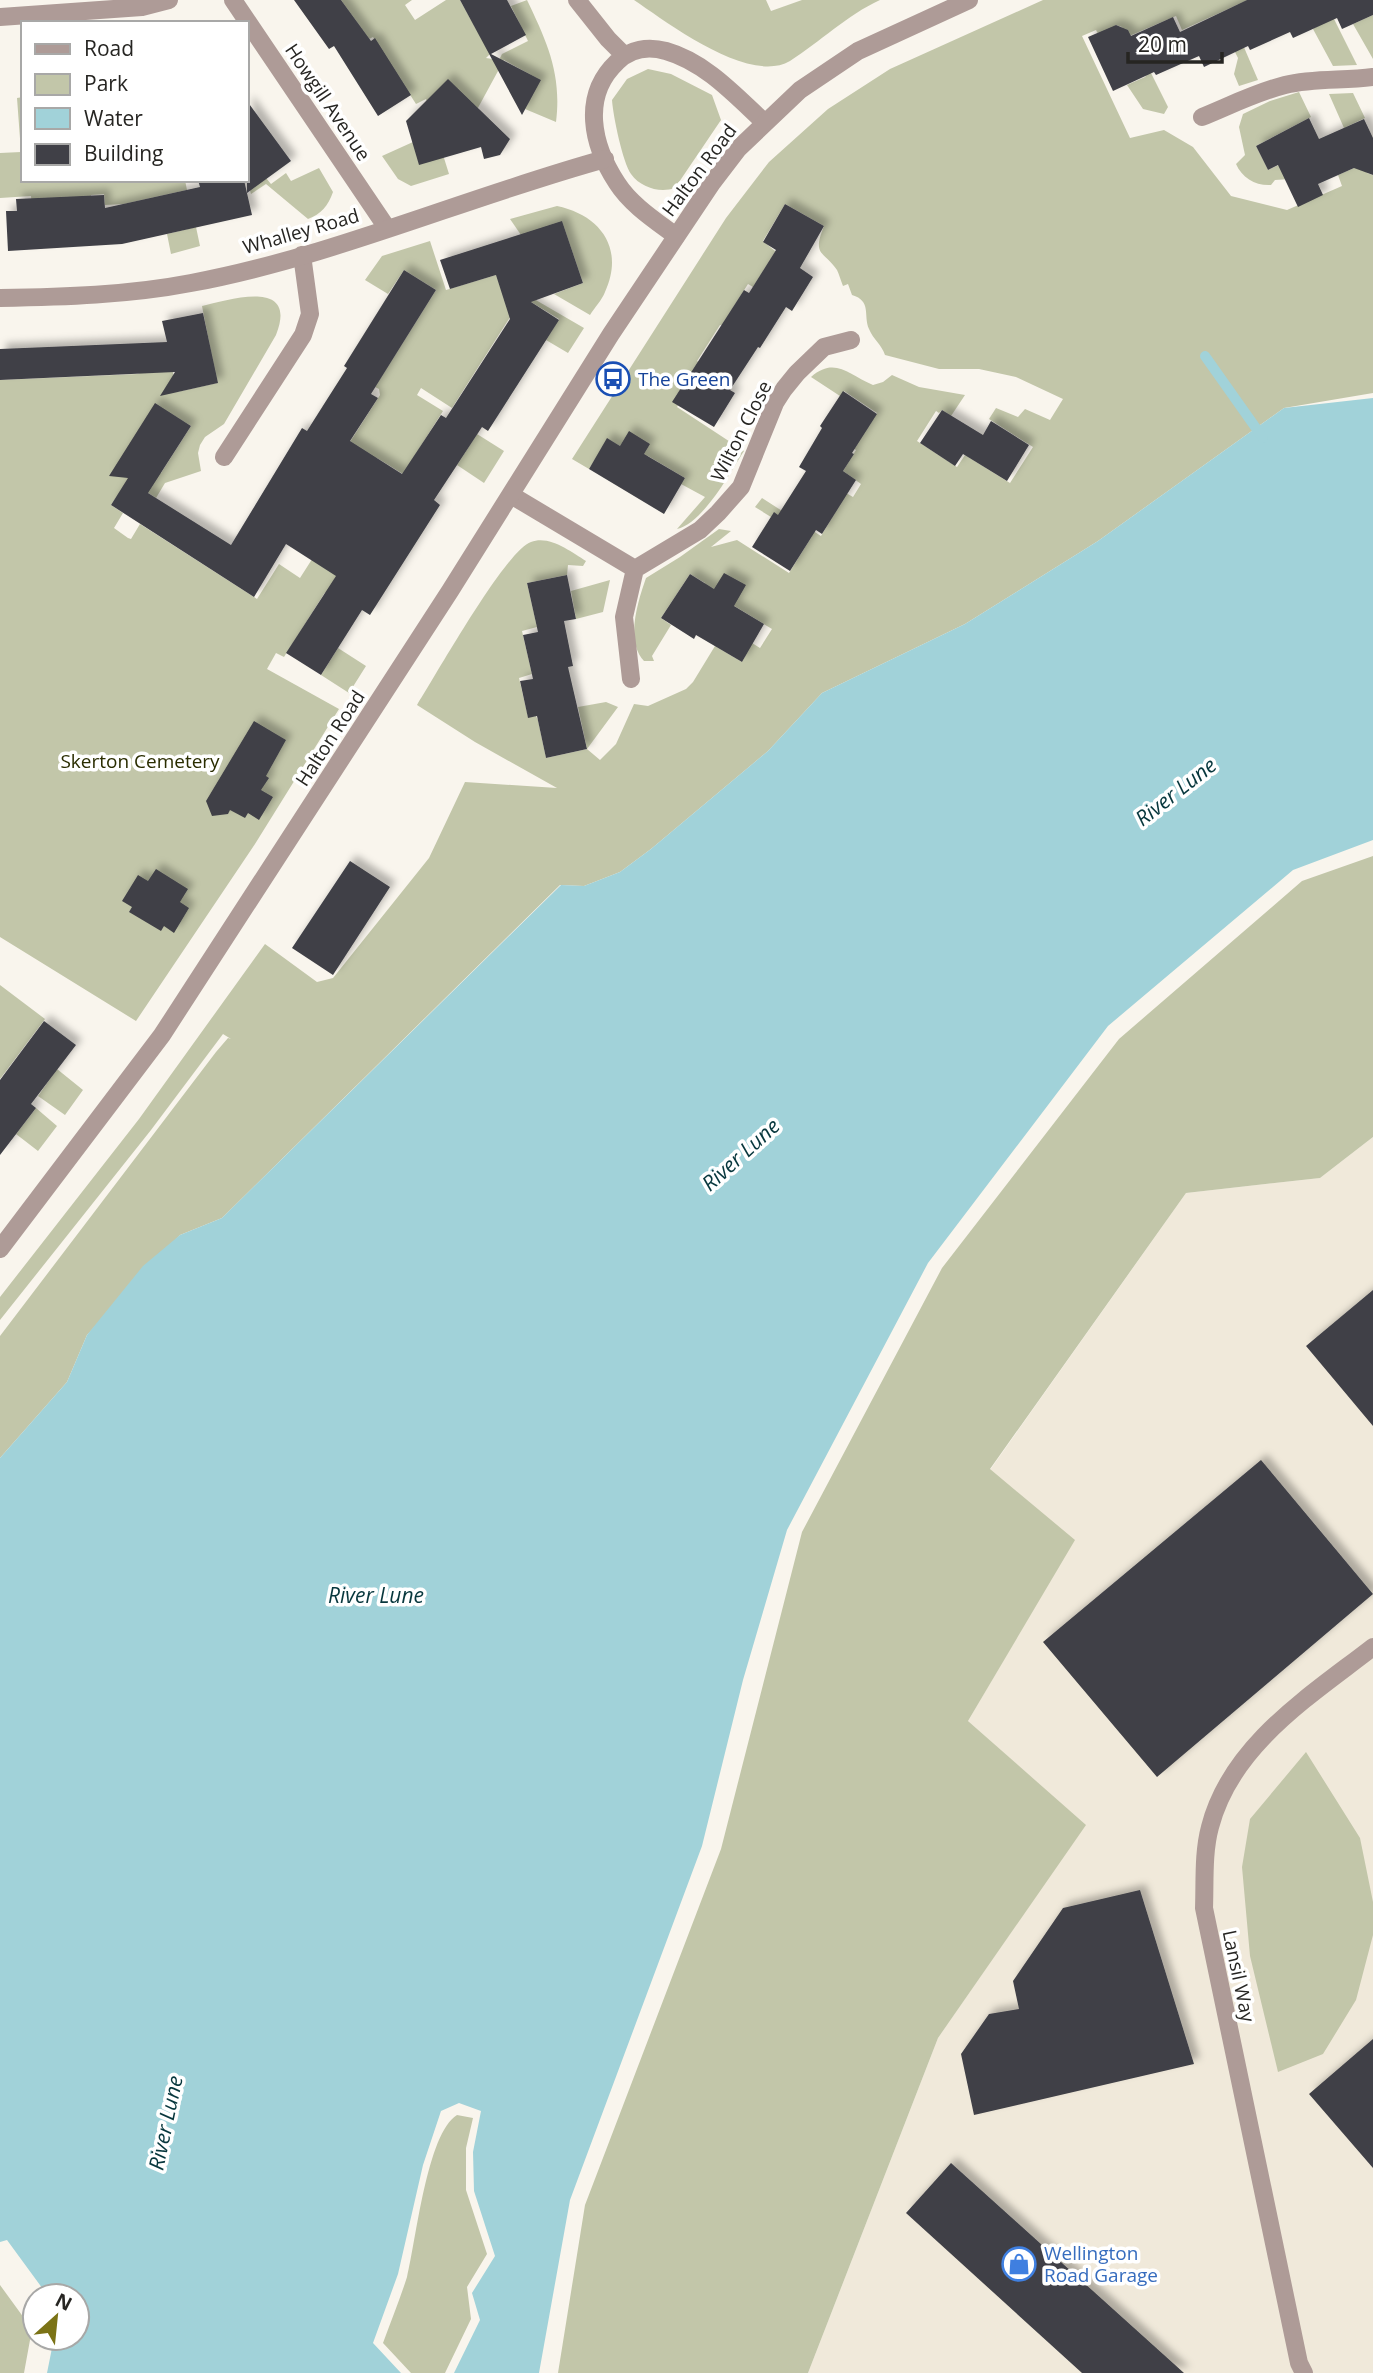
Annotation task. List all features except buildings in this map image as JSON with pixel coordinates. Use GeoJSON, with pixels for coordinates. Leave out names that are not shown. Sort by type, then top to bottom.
{"type":"FeatureCollection","features":[{"type":"Feature","properties":{"kind":"street"},"geometry":{"type":"LineString","coordinates":[[0,17],[142,7],[169,0]]}},
{"type":"Feature","properties":{"kind":"street","name":"Howgill Avenue"},"geometry":{"type":"LineString","coordinates":[[233,0],[247,21]]}},
{"type":"Feature","properties":{"kind":"street"},"geometry":{"type":"LineString","coordinates":[[577,0],[624,55],[651,48],[690,61],[726,86],[764,122]]}},
{"type":"Feature","properties":{"kind":"street","name":"Halton Road"},"geometry":{"type":"LineString","coordinates":[[0,1249],[162,1035],[511,495],[611,334],[738,149],[800,90],[858,51],[969,0]]}},
{"type":"Feature","properties":{"kind":"street","name":"Howgill Avenue"},"geometry":{"type":"LineString","coordinates":[[248,22],[387,228]]}},
{"type":"Feature","properties":{"kind":"street","name":"Halton Road"},"geometry":{"type":"LineString","coordinates":[[624,55],[600,81],[596,95],[594,128],[617,183],[627,196],[676,236]]}},
{"type":"Feature","properties":{"kind":"street"},"geometry":{"type":"LineString","coordinates":[[1202,117],[1286,85],[1373,77]]}},
{"type":"Feature","properties":{"kind":"street","name":"Whalley Road"},"geometry":{"type":"LineString","coordinates":[[0,298],[105,293],[191,283],[302,255],[605,159]]}},
{"type":"Feature","properties":{"kind":"street"},"geometry":{"type":"LineString","coordinates":[[224,457],[303,335],[310,314],[302,255]]}},
{"type":"Feature","properties":{"kind":"street","name":"Wilton Close"},"geometry":{"type":"LineString","coordinates":[[635,569],[700,530],[718,513],[741,487],[775,404],[784,389],[824,347],[850,340]]}},
{"type":"Feature","properties":{"kind":"street"},"geometry":{"type":"LineString","coordinates":[[511,495],[635,569],[624,617],[631,679]]}},
{"type":"Feature","properties":{"kind":"street","name":"Lansil Way"},"geometry":{"type":"LineString","coordinates":[[1304,2373],[1299,2363],[1204,1908],[1205,1854],[1210,1827],[1221,1798],[1246,1756],[1284,1717],[1373,1647]]}},
{"type":"Feature","properties":{"kind":"shaded area"},"geometry":{"type":"Polygon","coordinates":[[[1373,1137],[1373,2373],[808,2373],[938,2038],[1085,1825],[968,1721],[1074,1540],[990,1470],[1186,1193],[1320,1178],[1373,1137]]]}},
{"type":"Feature","properties":{"kind":"green space"},"geometry":{"type":"Polygon","coordinates":[[[341,0],[412,0],[405,5],[415,20],[446,0],[460,0],[490,54],[486,58],[499,60],[502,54],[528,41],[511,6],[527,0],[547,44],[555,73],[556,122],[525,109],[540,80],[504,60],[473,117],[433,120],[426,99],[416,104],[373,37],[369,39],[341,0]]]}},
{"type":"Feature","properties":{"kind":"green space"},"geometry":{"type":"Polygon","coordinates":[[[634,0],[766,0],[771,11],[802,0],[880,0],[856,13],[790,61],[773,66],[753,65],[709,48],[634,0]]]}},
{"type":"Feature","properties":{"kind":"green space"},"geometry":{"type":"Polygon","coordinates":[[[1043,0],[1248,0],[1182,30],[1176,16],[1127,37],[1122,27],[1116,25],[1100,38],[1096,30],[1082,36],[1130,138],[1164,130],[1193,147],[1231,196],[1287,210],[1342,186],[1338,175],[1363,164],[1367,173],[1373,175],[1373,393],[1284,408],[1098,541],[965,624],[822,693],[768,751],[620,872],[584,886],[560,885],[222,1218],[180,1235],[87,1335],[67,1382],[0,1458],[0,1336],[216,1052],[228,1038],[231,1039],[223,1034],[151,1130],[0,1320],[0,1297],[139,1119],[265,944],[317,982],[333,978],[429,858],[465,782],[557,788],[475,742],[417,705],[454,643],[505,567],[520,550],[538,540],[567,549],[586,561],[583,566],[568,565],[567,575],[527,583],[537,627],[522,631],[532,674],[519,678],[528,717],[536,716],[538,720],[546,758],[587,749],[600,760],[616,744],[634,704],[648,706],[686,689],[715,646],[742,662],[752,643],[760,648],[772,629],[723,599],[698,594],[705,583],[690,574],[661,618],[671,625],[652,656],[654,661],[644,661],[638,653],[634,632],[646,578],[719,529],[731,531],[711,547],[737,540],[789,573],[812,536],[774,513],[771,517],[755,507],[762,498],[821,536],[845,496],[834,486],[853,497],[861,484],[843,471],[877,413],[844,391],[840,396],[811,377],[827,368],[835,368],[873,385],[892,375],[919,387],[965,395],[951,416],[942,410],[939,413],[936,411],[917,441],[957,467],[965,455],[1010,483],[1033,447],[989,419],[996,408],[1018,417],[1025,409],[1050,420],[1063,399],[1016,377],[979,369],[939,369],[885,355],[867,324],[865,305],[852,295],[848,284],[843,286],[837,270],[819,248],[824,226],[785,204],[763,241],[775,252],[753,287],[748,284],[697,361],[703,365],[677,407],[744,451],[706,507],[687,525],[677,529],[705,497],[681,484],[685,478],[648,456],[644,461],[608,439],[589,469],[572,459],[726,218],[769,162],[828,109],[890,69],[1043,0]]]}},
{"type":"Feature","properties":{"kind":"green space"},"geometry":{"type":"Polygon","coordinates":[[[1373,15],[1373,59],[1353,24],[1373,15]]]}},
{"type":"Feature","properties":{"kind":"green space"},"geometry":{"type":"Polygon","coordinates":[[[1333,17],[1357,65],[1333,66],[1313,29],[1333,17]]]}},
{"type":"Feature","properties":{"kind":"green space"},"geometry":{"type":"Polygon","coordinates":[[[1243,45],[1258,80],[1239,86],[1234,74],[1238,58],[1235,52],[1243,45]]]}},
{"type":"Feature","properties":{"kind":"green space"},"geometry":{"type":"Polygon","coordinates":[[[648,69],[671,74],[712,95],[721,120],[675,188],[657,189],[645,186],[635,179],[628,168],[614,117],[612,100],[627,79],[648,69]]]}},
{"type":"Feature","properties":{"kind":"green space"},"geometry":{"type":"Polygon","coordinates":[[[1150,71],[1168,107],[1164,114],[1143,109],[1127,85],[1145,77],[1150,71]]]}},
{"type":"Feature","properties":{"kind":"green space"},"geometry":{"type":"Polygon","coordinates":[[[1299,92],[1311,117],[1256,146],[1268,170],[1281,164],[1290,179],[1275,180],[1271,185],[1250,180],[1236,164],[1245,155],[1239,127],[1243,114],[1270,101],[1299,92]]]}},
{"type":"Feature","properties":{"kind":"green space"},"geometry":{"type":"Polygon","coordinates":[[[1353,93],[1365,118],[1344,128],[1329,94],[1353,93]]]}},
{"type":"Feature","properties":{"kind":"green space"},"geometry":{"type":"Polygon","coordinates":[[[21,97],[21,152],[17,98],[21,97]]]}},
{"type":"Feature","properties":{"kind":"green space"},"geometry":{"type":"Polygon","coordinates":[[[413,142],[444,158],[449,174],[411,186],[398,179],[382,156],[413,142]]]}},
{"type":"Feature","properties":{"kind":"green space"},"geometry":{"type":"Polygon","coordinates":[[[21,152],[21,182],[185,182],[187,190],[124,204],[105,205],[104,194],[91,195],[91,206],[32,209],[31,196],[0,198],[0,153],[21,152]]]}},
{"type":"Feature","properties":{"kind":"green space"},"geometry":{"type":"Polygon","coordinates":[[[248,156],[271,184],[286,173],[291,181],[319,168],[333,192],[323,209],[308,219],[266,184],[251,194],[248,182],[248,156]]]}},
{"type":"Feature","properties":{"kind":"green space"},"geometry":{"type":"Polygon","coordinates":[[[557,206],[585,217],[605,236],[610,248],[610,276],[604,295],[590,315],[554,294],[583,283],[562,222],[521,235],[510,219],[557,206]]]}},
{"type":"Feature","properties":{"kind":"green space"},"geometry":{"type":"Polygon","coordinates":[[[196,227],[200,246],[171,254],[167,234],[196,227]]]}},
{"type":"Feature","properties":{"kind":"green space","name":"Skerton Cemetery"},"geometry":{"type":"Polygon","coordinates":[[[430,241],[446,290],[519,268],[522,292],[584,328],[568,353],[546,340],[559,319],[523,297],[452,408],[421,388],[417,395],[443,411],[403,474],[377,458],[355,563],[324,594],[284,657],[276,653],[267,669],[339,709],[255,844],[136,1021],[0,937],[0,380],[137,374],[171,363],[177,392],[217,383],[202,306],[257,296],[270,299],[278,305],[280,317],[276,335],[224,424],[205,437],[200,445],[198,453],[201,471],[165,483],[156,498],[128,480],[111,505],[123,513],[114,528],[128,538],[131,539],[140,524],[257,599],[279,564],[300,578],[323,542],[348,445],[380,395],[379,389],[375,387],[436,290],[404,270],[388,294],[365,280],[382,256],[430,241]],[[155,404],[161,473],[191,426],[155,404]]]}},
{"type":"Feature","properties":{"kind":"green space"},"geometry":{"type":"Polygon","coordinates":[[[477,434],[504,451],[484,483],[457,465],[477,434]]]}},
{"type":"Feature","properties":{"kind":"green space"},"geometry":{"type":"Polygon","coordinates":[[[610,580],[603,612],[576,619],[571,591],[610,580]]]}},
{"type":"Feature","properties":{"kind":"green space"},"geometry":{"type":"Polygon","coordinates":[[[338,648],[366,666],[349,693],[321,675],[338,648]]]}},
{"type":"Feature","properties":{"kind":"green space"},"geometry":{"type":"Polygon","coordinates":[[[606,702],[618,707],[587,749],[578,707],[606,702]]]}},
{"type":"Feature","properties":{"kind":"green space"},"geometry":{"type":"Polygon","coordinates":[[[1373,856],[1373,1137],[1320,1178],[1186,1193],[990,1469],[1075,1540],[968,1721],[1086,1825],[938,2038],[808,2373],[558,2373],[585,2205],[721,1849],[802,1532],[942,1268],[1119,1039],[1302,881],[1373,856]]]}},
{"type":"Feature","properties":{"kind":"green space"},"geometry":{"type":"Polygon","coordinates":[[[0,985],[45,1019],[0,1079],[0,985]]]}},
{"type":"Feature","properties":{"kind":"green space"},"geometry":{"type":"Polygon","coordinates":[[[57,1069],[83,1090],[65,1115],[38,1096],[57,1069]]]}},
{"type":"Feature","properties":{"kind":"green space"},"geometry":{"type":"Polygon","coordinates":[[[36,1108],[57,1126],[38,1151],[16,1134],[36,1108]]]}},
{"type":"Feature","properties":{"kind":"green space"},"geometry":{"type":"Polygon","coordinates":[[[1306,1752],[1360,1838],[1373,1902],[1373,1935],[1356,2000],[1323,2054],[1278,2072],[1250,1956],[1242,1867],[1250,1819],[1306,1752]]]}},
{"type":"Feature","properties":{"kind":"green space"},"geometry":{"type":"Polygon","coordinates":[[[457,2115],[473,2118],[466,2148],[466,2190],[487,2254],[467,2287],[471,2319],[445,2373],[411,2373],[383,2343],[407,2277],[430,2165],[447,2126],[457,2115]]]}},
{"type":"Feature","properties":{"kind":"green space"},"geometry":{"type":"Polygon","coordinates":[[[0,2285],[21,2314],[21,2352],[28,2352],[24,2373],[0,2373],[0,2285]]]}},
{"type":"Feature","properties":{"kind":"water","name":"River Lune"},"geometry":{"type":"Polygon","coordinates":[[[1373,398],[1373,840],[1293,870],[1108,1026],[928,1263],[787,1530],[743,1680],[702,1846],[570,2200],[539,2373],[454,2373],[480,2320],[472,2293],[495,2256],[474,2191],[473,2152],[481,2111],[459,2103],[441,2111],[423,2165],[398,2274],[373,2343],[401,2373],[47,2373],[51,2352],[91,2352],[91,2282],[38,2282],[7,2240],[0,2242],[0,1458],[67,1382],[87,1335],[143,1266],[180,1235],[222,1218],[561,885],[584,886],[620,872],[768,751],[822,693],[965,624],[1098,541],[1284,408],[1373,398]]]}},
{"type":"Feature","properties":{"kind":"waterway"},"geometry":{"type":"LineString","coordinates":[[1205,356],[1263,438]]}},
{"type":"Feature","properties":{"kind":"place","name":"The Green"},"geometry":{"type":"Point","coordinates":[613,379]}},
{"type":"Feature","properties":{"kind":"place","name":"Wellington Road Garage"},"geometry":{"type":"Point","coordinates":[1019,2264]}}]}
